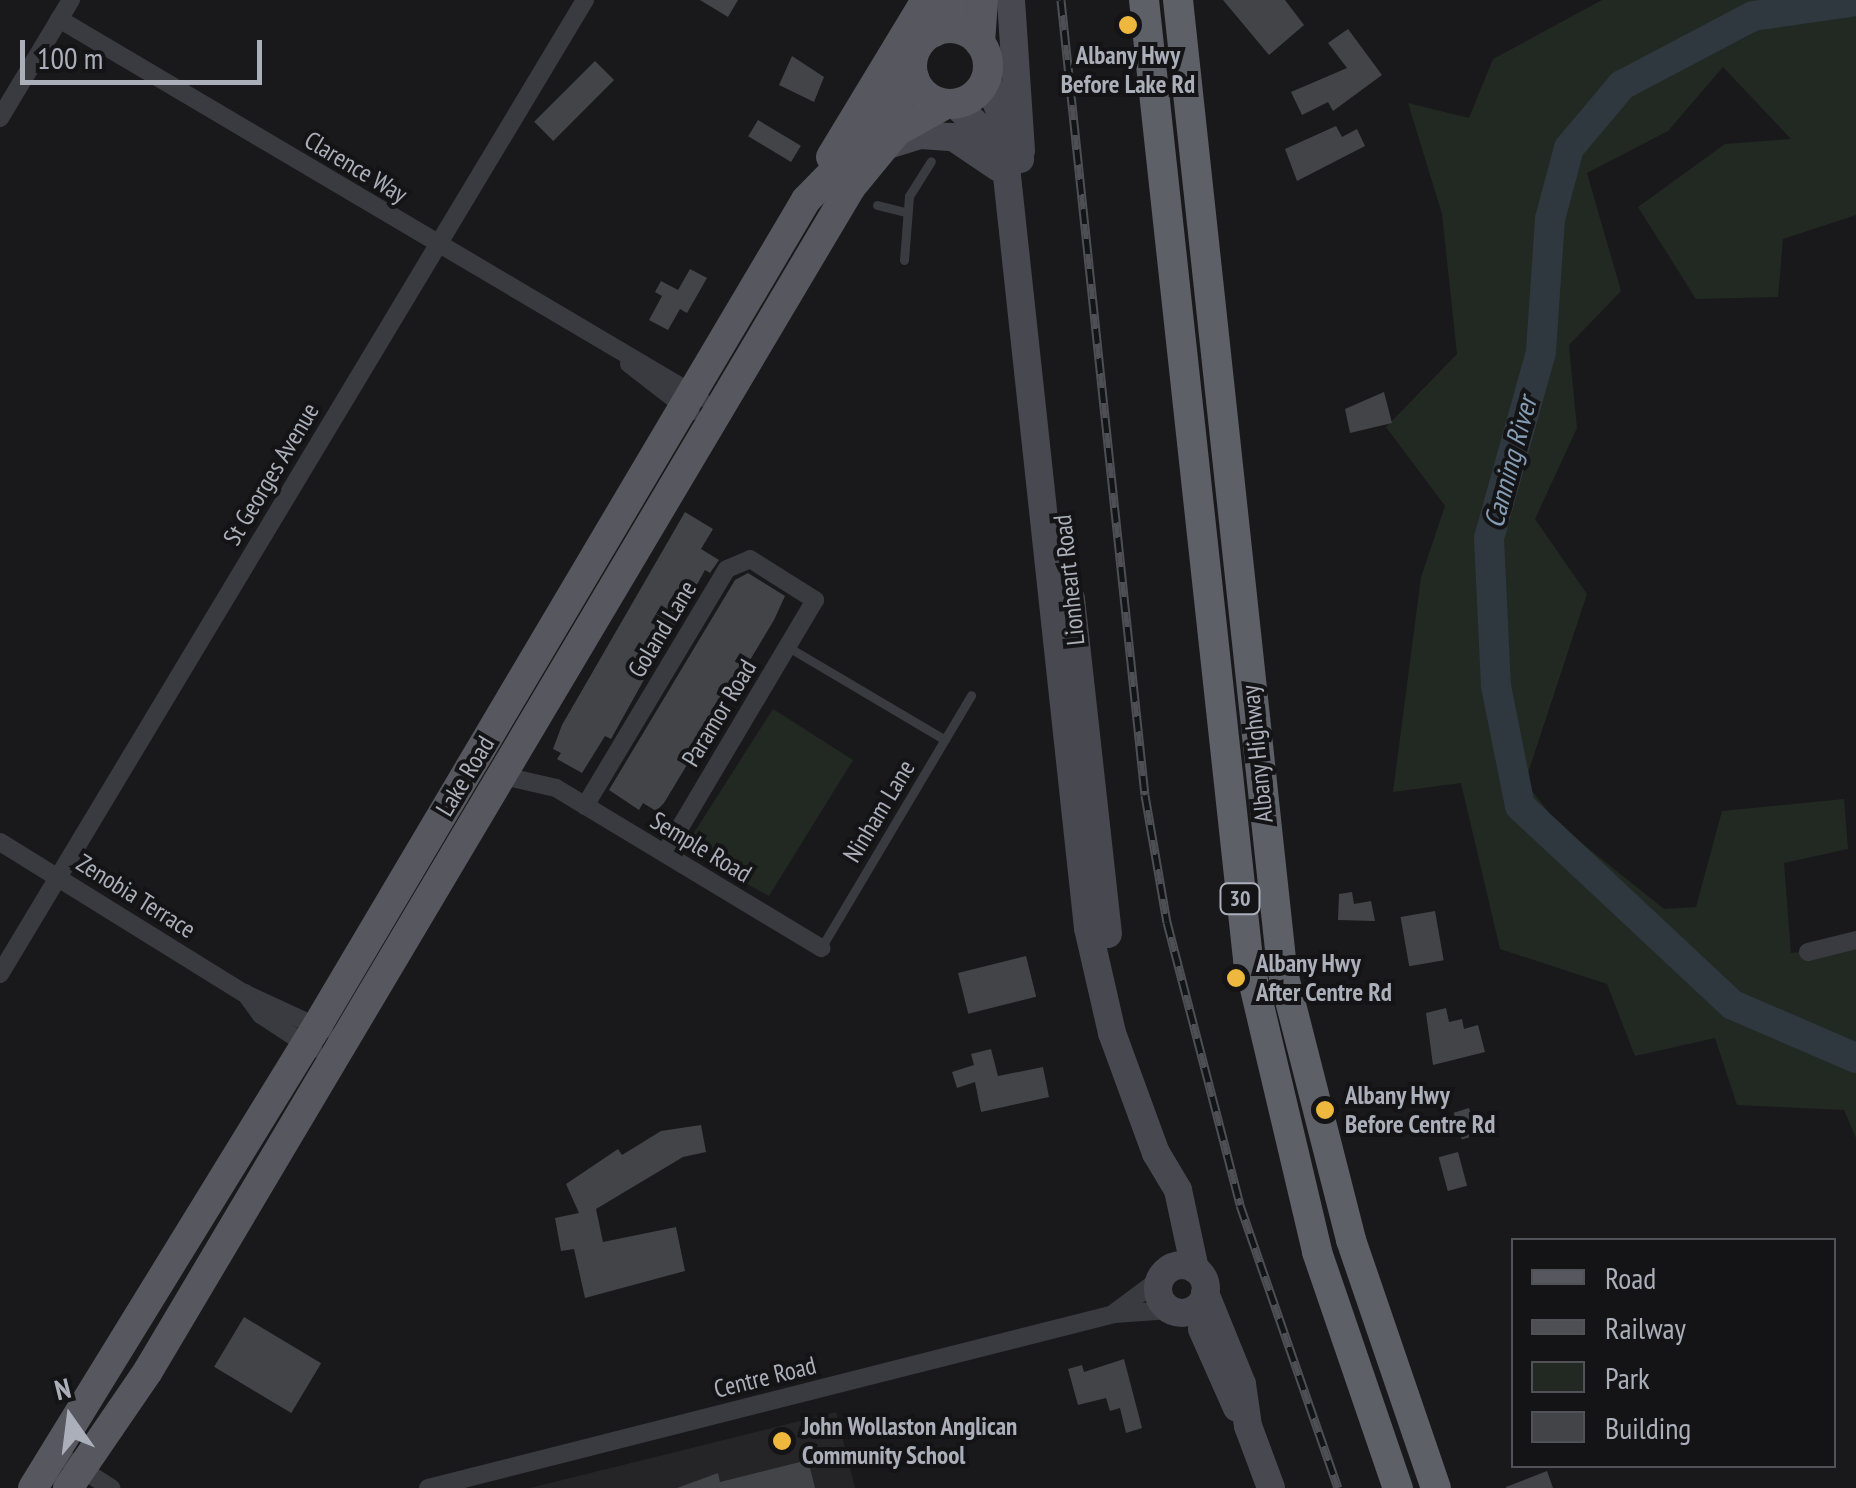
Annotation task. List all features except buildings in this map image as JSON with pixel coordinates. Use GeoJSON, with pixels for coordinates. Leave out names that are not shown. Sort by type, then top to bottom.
{"type":"FeatureCollection","features":[{"type":"Feature","properties":{"kind":"highway","name":"Albany Highway"},"geometry":{"type":"LineString","coordinates":[[1144,0],[1248,959],[1317,1252],[1398,1488]]}},
{"type":"Feature","properties":{"kind":"highway","name":"Albany Highway"},"geometry":{"type":"LineString","coordinates":[[1178,0],[1282,968],[1351,1240],[1436,1488]]}},
{"type":"Feature","properties":{"kind":"highway"},"geometry":{"type":"LineString","coordinates":[[1203,540],[1235,534]]}},
{"type":"Feature","properties":{"kind":"highway"},"geometry":{"type":"LineString","coordinates":[[1317,1252],[1351,1240]]}},
{"type":"Feature","properties":{"kind":"main road"},"geometry":{"type":"LineString","coordinates":[[823,178],[856,110],[926,0]]}},
{"type":"Feature","properties":{"kind":"main road"},"geometry":{"type":"LineString","coordinates":[[960,0],[917,46],[914,78],[926,96],[950,104],[974,95],[986,78],[980,43],[983,0]]}},
{"type":"Feature","properties":{"kind":"main road"},"geometry":{"type":"LineString","coordinates":[[882,146],[921,136],[953,137],[1014,169],[1011,0]]}},
{"type":"Feature","properties":{"kind":"main road"},"geometry":{"type":"LineString","coordinates":[[934,32],[955,29],[980,43]]}},
{"type":"Feature","properties":{"kind":"main road","name":"Lake Road"},"geometry":{"type":"LineString","coordinates":[[324,1042],[497,775],[589,622],[823,178],[886,118],[914,78]]}},
{"type":"Feature","properties":{"kind":"main road","name":"Lionheart Road"},"geometry":{"type":"LineString","coordinates":[[986,78],[1014,169],[1088,928],[1112,1033],[1156,1152],[1178,1190],[1200,1281],[1242,1384],[1248,1426]]}},
{"type":"Feature","properties":{"kind":"main road","name":"Lake Road"},"geometry":{"type":"LineString","coordinates":[[58,1476],[324,1042],[700,408],[882,146],[913,120],[950,104]]}},
{"type":"Feature","properties":{"kind":"main road","name":"Lionheart Road"},"geometry":{"type":"LineString","coordinates":[[950,104],[990,138],[1014,169]]}},
{"type":"Feature","properties":{"kind":"main road","name":"Lionheart Road"},"geometry":{"type":"LineString","coordinates":[[1156,1152],[1169,1227],[1162,1276]]}},
{"type":"Feature","properties":{"kind":"main road"},"geometry":{"type":"LineString","coordinates":[[1182,1265],[1200,1281],[1199,1305],[1176,1311],[1158,1292],[1162,1276],[1182,1265]]}},
{"type":"Feature","properties":{"kind":"main road","name":"Lionheart Road"},"geometry":{"type":"LineString","coordinates":[[1176,1311],[1208,1337],[1216,1371],[1248,1426],[1270,1488]]}},
{"type":"Feature","properties":{"kind":"street"},"geometry":{"type":"LineString","coordinates":[[0,118],[71,0]]}},
{"type":"Feature","properties":{"kind":"street","name":"St Georges Avenue"},"geometry":{"type":"LineString","coordinates":[[0,974],[585,0]]}},
{"type":"Feature","properties":{"kind":"street","name":"Clarence Way"},"geometry":{"type":"LineString","coordinates":[[59,20],[626,360],[642,380],[700,408]]}},
{"type":"Feature","properties":{"kind":"street","name":"Goland Lane"},"geometry":{"type":"LineString","coordinates":[[585,806],[731,563],[750,559],[816,600]]}},
{"type":"Feature","properties":{"kind":"street","name":"Paramor Road"},"geometry":{"type":"LineString","coordinates":[[665,853],[816,600]]}},
{"type":"Feature","properties":{"kind":"street","name":"Semple Road"},"geometry":{"type":"LineString","coordinates":[[589,622],[588,645],[530,748],[534,767],[556,788],[822,948]]}},
{"type":"Feature","properties":{"kind":"street","name":"Semple Road"},"geometry":{"type":"LineString","coordinates":[[497,775],[556,788]]}},
{"type":"Feature","properties":{"kind":"street","name":"Zenobia Terrace"},"geometry":{"type":"LineString","coordinates":[[0,842],[244,993],[261,1015],[324,1042]]}},
{"type":"Feature","properties":{"kind":"street"},"geometry":{"type":"LineString","coordinates":[[1808,952],[1856,940]]}},
{"type":"Feature","properties":{"kind":"street","name":"Centre Road"},"geometry":{"type":"LineString","coordinates":[[1114,1314],[1162,1276]]}},
{"type":"Feature","properties":{"kind":"street","name":"Centre Road"},"geometry":{"type":"LineString","coordinates":[[428,1488],[1114,1314],[1176,1311]]}},
{"type":"Feature","properties":{"kind":"street"},"geometry":{"type":"LineString","coordinates":[[58,1476],[111,1488]]}},
{"type":"Feature","properties":{"kind":"lane"},"geometry":{"type":"LineString","coordinates":[[904,260],[906,212],[931,161]]}},
{"type":"Feature","properties":{"kind":"lane"},"geometry":{"type":"LineString","coordinates":[[877,206],[906,212]]}},
{"type":"Feature","properties":{"kind":"lane"},"geometry":{"type":"LineString","coordinates":[[788,647],[945,740]]}},
{"type":"Feature","properties":{"kind":"lane","name":"Ninham Lane"},"geometry":{"type":"LineString","coordinates":[[822,948],[972,695]]}},
{"type":"Feature","properties":{"kind":"shaded area","name":"John Wollaston Anglican Community School"},"geometry":{"type":"Polygon","coordinates":[[[836,1412],[855,1488],[530,1488],[836,1412]]]}},
{"type":"Feature","properties":{"kind":"green space"},"geometry":{"type":"Polygon","coordinates":[[[1602,0],[1856,0],[1856,215],[1783,239],[1778,297],[1696,299],[1638,207],[1725,144],[1791,139],[1723,67],[1668,131],[1587,173],[1621,291],[1569,345],[1577,428],[1535,519],[1587,594],[1525,782],[1558,824],[1664,909],[1696,907],[1722,811],[1844,799],[1848,849],[1784,863],[1791,953],[1856,945],[1856,1138],[1844,1110],[1737,1105],[1715,1038],[1635,1056],[1607,984],[1500,949],[1461,783],[1393,792],[1421,577],[1445,506],[1386,427],[1457,354],[1442,214],[1408,103],[1469,118],[1493,59],[1602,0]]]}},
{"type":"Feature","properties":{"kind":"green space"},"geometry":{"type":"Polygon","coordinates":[[[773,709],[853,760],[769,896],[699,858],[690,839],[773,709]]]}},
{"type":"Feature","properties":{"kind":"waterway","name":"Canning River"},"geometry":{"type":"LineString","coordinates":[[1856,1],[1753,16],[1622,85],[1569,148],[1550,219],[1541,352],[1489,538],[1496,686],[1520,806],[1733,1005],[1856,1058]]}},
{"type":"Feature","properties":{"kind":"railway"},"geometry":{"type":"LineString","coordinates":[[1061,0],[1145,795],[1167,922],[1240,1205],[1338,1488]]}},
{"type":"Feature","properties":{"kind":"place","name":"Albany Hwy Before Lake Rd"},"geometry":{"type":"Point","coordinates":[1128,25]}},
{"type":"Feature","properties":{"kind":"place","name":"Albany Hwy After Centre Rd"},"geometry":{"type":"Point","coordinates":[1236,978]}},
{"type":"Feature","properties":{"kind":"place","name":"Albany Hwy Before Centre Rd"},"geometry":{"type":"Point","coordinates":[1325,1110]}},
{"type":"Feature","properties":{"kind":"place","name":"John Wollaston Anglican Community School"},"geometry":{"type":"Point","coordinates":[782,1441]}}]}
